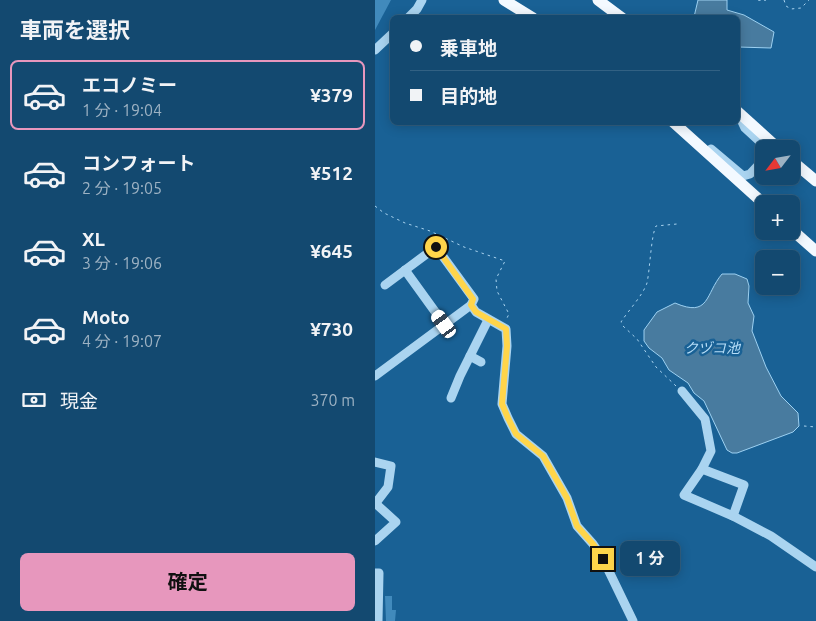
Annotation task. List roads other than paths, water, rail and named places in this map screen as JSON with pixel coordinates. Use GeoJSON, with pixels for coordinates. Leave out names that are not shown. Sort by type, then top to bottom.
{"type":"FeatureCollection","features":[{"type":"Feature","properties":{"kind":"main road"},"geometry":{"type":"LineString","coordinates":[[504,0],[528,15]]}},
{"type":"Feature","properties":{"kind":"main road"},"geometry":{"type":"LineString","coordinates":[[597,0],[618,15]]}},
{"type":"Feature","properties":{"kind":"main road"},"geometry":{"type":"LineString","coordinates":[[740,115],[769,140]]}},
{"type":"Feature","properties":{"kind":"main road"},"geometry":{"type":"LineString","coordinates":[[676,125],[755,196]]}},
{"type":"Feature","properties":{"kind":"main road"},"geometry":{"type":"LineString","coordinates":[[800,168],[816,181]]}},
{"type":"Feature","properties":{"kind":"main road"},"geometry":{"type":"LineString","coordinates":[[800,237],[816,251]]}},
{"type":"Feature","properties":{"kind":"street"},"geometry":{"type":"LineString","coordinates":[[411,15],[422,0]]}},
{"type":"Feature","properties":{"kind":"street"},"geometry":{"type":"LineString","coordinates":[[375,50],[390,36]]}},
{"type":"Feature","properties":{"kind":"street"},"geometry":{"type":"LineString","coordinates":[[740,118],[745,128],[758,140]]}},
{"type":"Feature","properties":{"kind":"street"},"geometry":{"type":"LineString","coordinates":[[696,143],[710,148],[743,176],[750,174],[755,169]]}},
{"type":"Feature","properties":{"kind":"street"},"geometry":{"type":"LineString","coordinates":[[375,376],[471,305],[473,299],[436,247],[385,285]]}},
{"type":"Feature","properties":{"kind":"street"},"geometry":{"type":"LineString","coordinates":[[405,270],[444,324]]}},
{"type":"Feature","properties":{"kind":"street"},"geometry":{"type":"LineString","coordinates":[[471,305],[476,312],[506,329],[507,346],[502,404],[508,418],[516,434],[543,456],[567,498],[577,526],[603,559],[633,621]]}},
{"type":"Feature","properties":{"kind":"street"},"geometry":{"type":"LineString","coordinates":[[451,398],[451,386],[470,356],[488,320]]}},
{"type":"Feature","properties":{"kind":"street"},"geometry":{"type":"LineString","coordinates":[[470,356],[481,362]]}},
{"type":"Feature","properties":{"kind":"street"},"geometry":{"type":"LineString","coordinates":[[682,392],[705,419],[711,451],[702,469],[684,495],[733,516],[771,536],[816,566]]}},
{"type":"Feature","properties":{"kind":"street"},"geometry":{"type":"LineString","coordinates":[[375,462],[391,466],[387,487],[375,504],[395,522],[375,541]]}},
{"type":"Feature","properties":{"kind":"street"},"geometry":{"type":"LineString","coordinates":[[702,469],[744,485],[733,516]]}},
{"type":"Feature","properties":{"kind":"street"},"geometry":{"type":"LineString","coordinates":[[375,573],[379,573],[378,621]]}},
{"type":"Feature","properties":{"kind":"water"},"geometry":{"type":"Polygon","coordinates":[[[698,0],[727,0],[727,10],[744,15],[774,32],[771,48],[740,47],[740,15],[694,15],[698,0]]]}},
{"type":"Feature","properties":{"kind":"water","name":"クヅコ池"},"geometry":{"type":"Polygon","coordinates":[[[722,274],[735,274],[747,279],[749,286],[748,303],[754,316],[752,331],[766,367],[781,396],[798,413],[799,426],[793,432],[737,453],[727,450],[704,401],[694,393],[688,383],[669,370],[662,358],[649,348],[644,341],[644,330],[657,312],[675,303],[686,307],[695,308],[701,306],[722,274]]]}}]}
